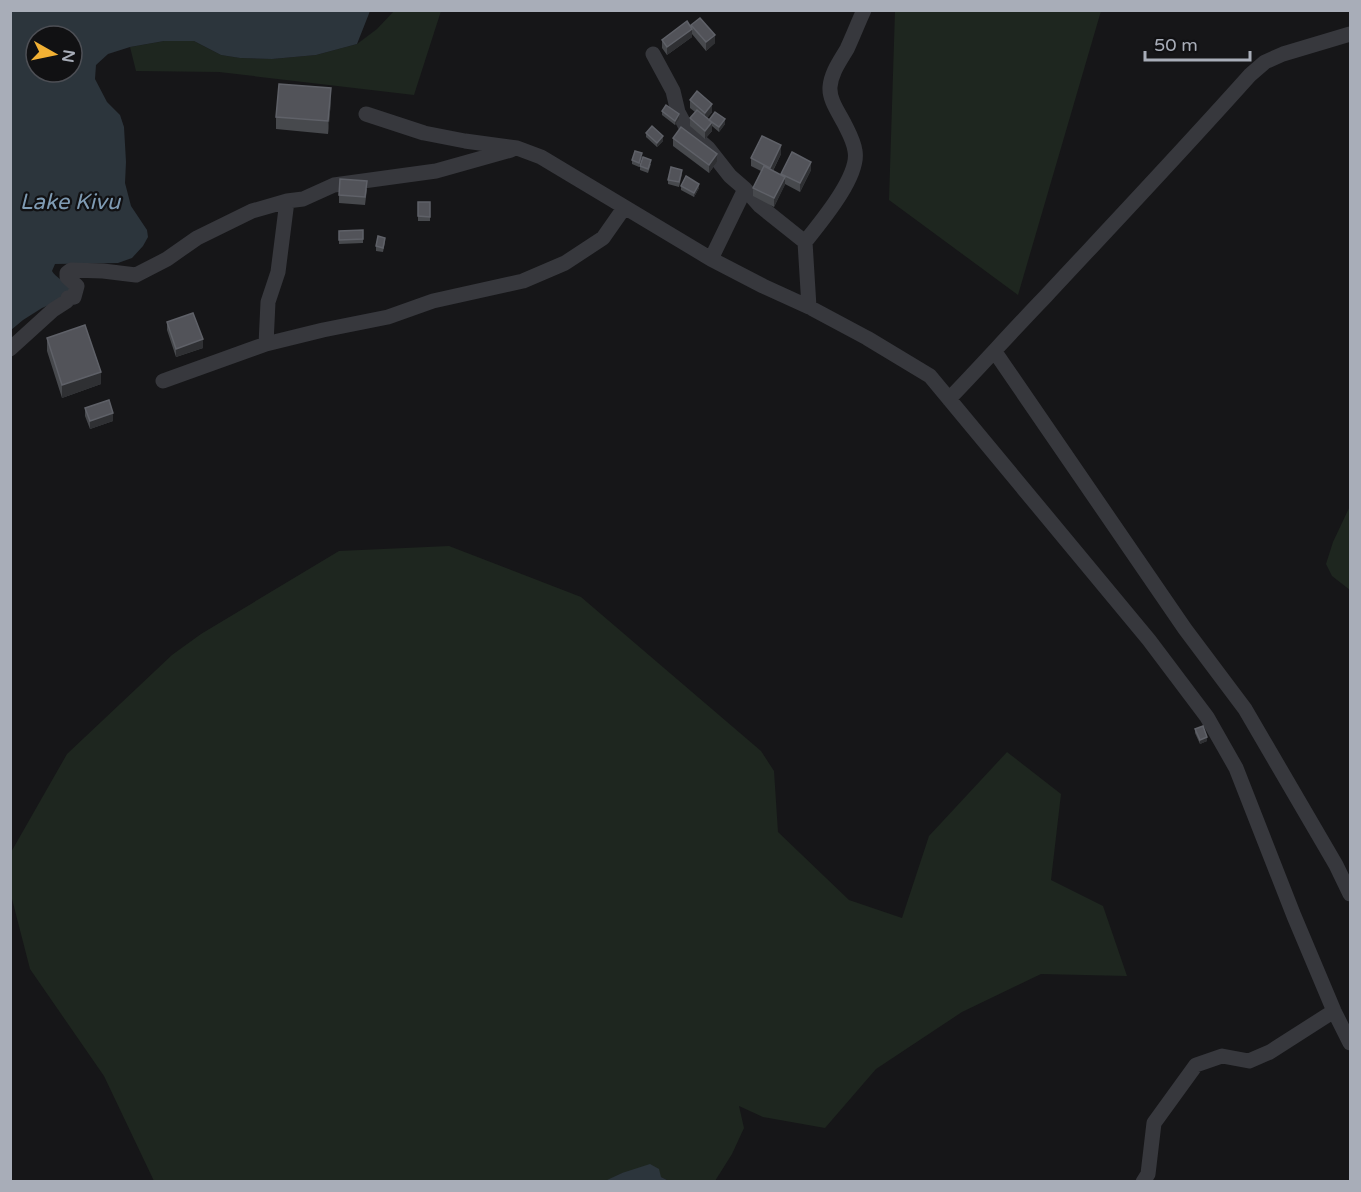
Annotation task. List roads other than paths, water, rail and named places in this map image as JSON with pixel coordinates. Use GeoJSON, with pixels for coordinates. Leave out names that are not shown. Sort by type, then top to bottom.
{"type":"FeatureCollection","features":[{"type":"Feature","properties":{"kind":"street"},"geometry":{"type":"LineString","coordinates":[[809,307],[805,243],[848,181],[855,167],[856,152],[830,97],[830,86],[834,71],[864,10]]}},
{"type":"Feature","properties":{"kind":"street"},"geometry":{"type":"LineString","coordinates":[[949,399],[1250,75],[1265,62],[1283,54],[1350,34]]}},
{"type":"Feature","properties":{"kind":"street"},"geometry":{"type":"LineString","coordinates":[[653,54],[673,91],[678,112],[688,130],[708,148],[730,176],[760,206],[805,243]]}},
{"type":"Feature","properties":{"kind":"street"},"geometry":{"type":"LineString","coordinates":[[366,114],[424,133],[517,148],[541,157],[711,259],[809,307],[867,338],[930,376],[1149,640],[1207,717],[1236,768],[1294,916],[1350,1043]]}},
{"type":"Feature","properties":{"kind":"street"},"geometry":{"type":"LineString","coordinates":[[10,349],[53,310],[68,298],[74,297],[77,286],[67,277],[71,270],[136,274],[167,259],[197,238],[252,212],[303,199],[334,185],[436,171],[517,148]]}},
{"type":"Feature","properties":{"kind":"street"},"geometry":{"type":"LineString","coordinates":[[711,259],[745,189]]}},
{"type":"Feature","properties":{"kind":"street"},"geometry":{"type":"LineString","coordinates":[[266,344],[268,302],[278,272],[288,201]]}},
{"type":"Feature","properties":{"kind":"street"},"geometry":{"type":"LineString","coordinates":[[163,381],[266,344],[388,317],[433,301],[523,281],[565,263],[603,238],[624,207]]}},
{"type":"Feature","properties":{"kind":"street"},"geometry":{"type":"LineString","coordinates":[[995,352],[1185,629],[1245,709],[1336,865],[1350,894]]}},
{"type":"Feature","properties":{"kind":"street"},"geometry":{"type":"LineString","coordinates":[[1143,1182],[1148,1174],[1154,1123],[1196,1065],[1222,1056],[1249,1061],[1270,1052],[1334,1011]]}},
{"type":"Feature","properties":{"kind":"water","name":"Lake Kivu"},"geometry":{"type":"Polygon","coordinates":[[[11,11],[370,11],[357,44],[316,55],[272,59],[240,58],[221,55],[194,41],[164,41],[130,47],[108,54],[96,65],[95,79],[107,102],[120,115],[124,127],[125,183],[131,206],[147,230],[148,237],[132,258],[118,263],[55,264],[52,271],[73,289],[58,301],[23,320],[11,330],[11,11]]]}},
{"type":"Feature","properties":{"kind":"water"},"geometry":{"type":"Polygon","coordinates":[[[650,1164],[659,1169],[661,1177],[669,1181],[605,1181],[622,1173],[650,1164]]]}}]}
